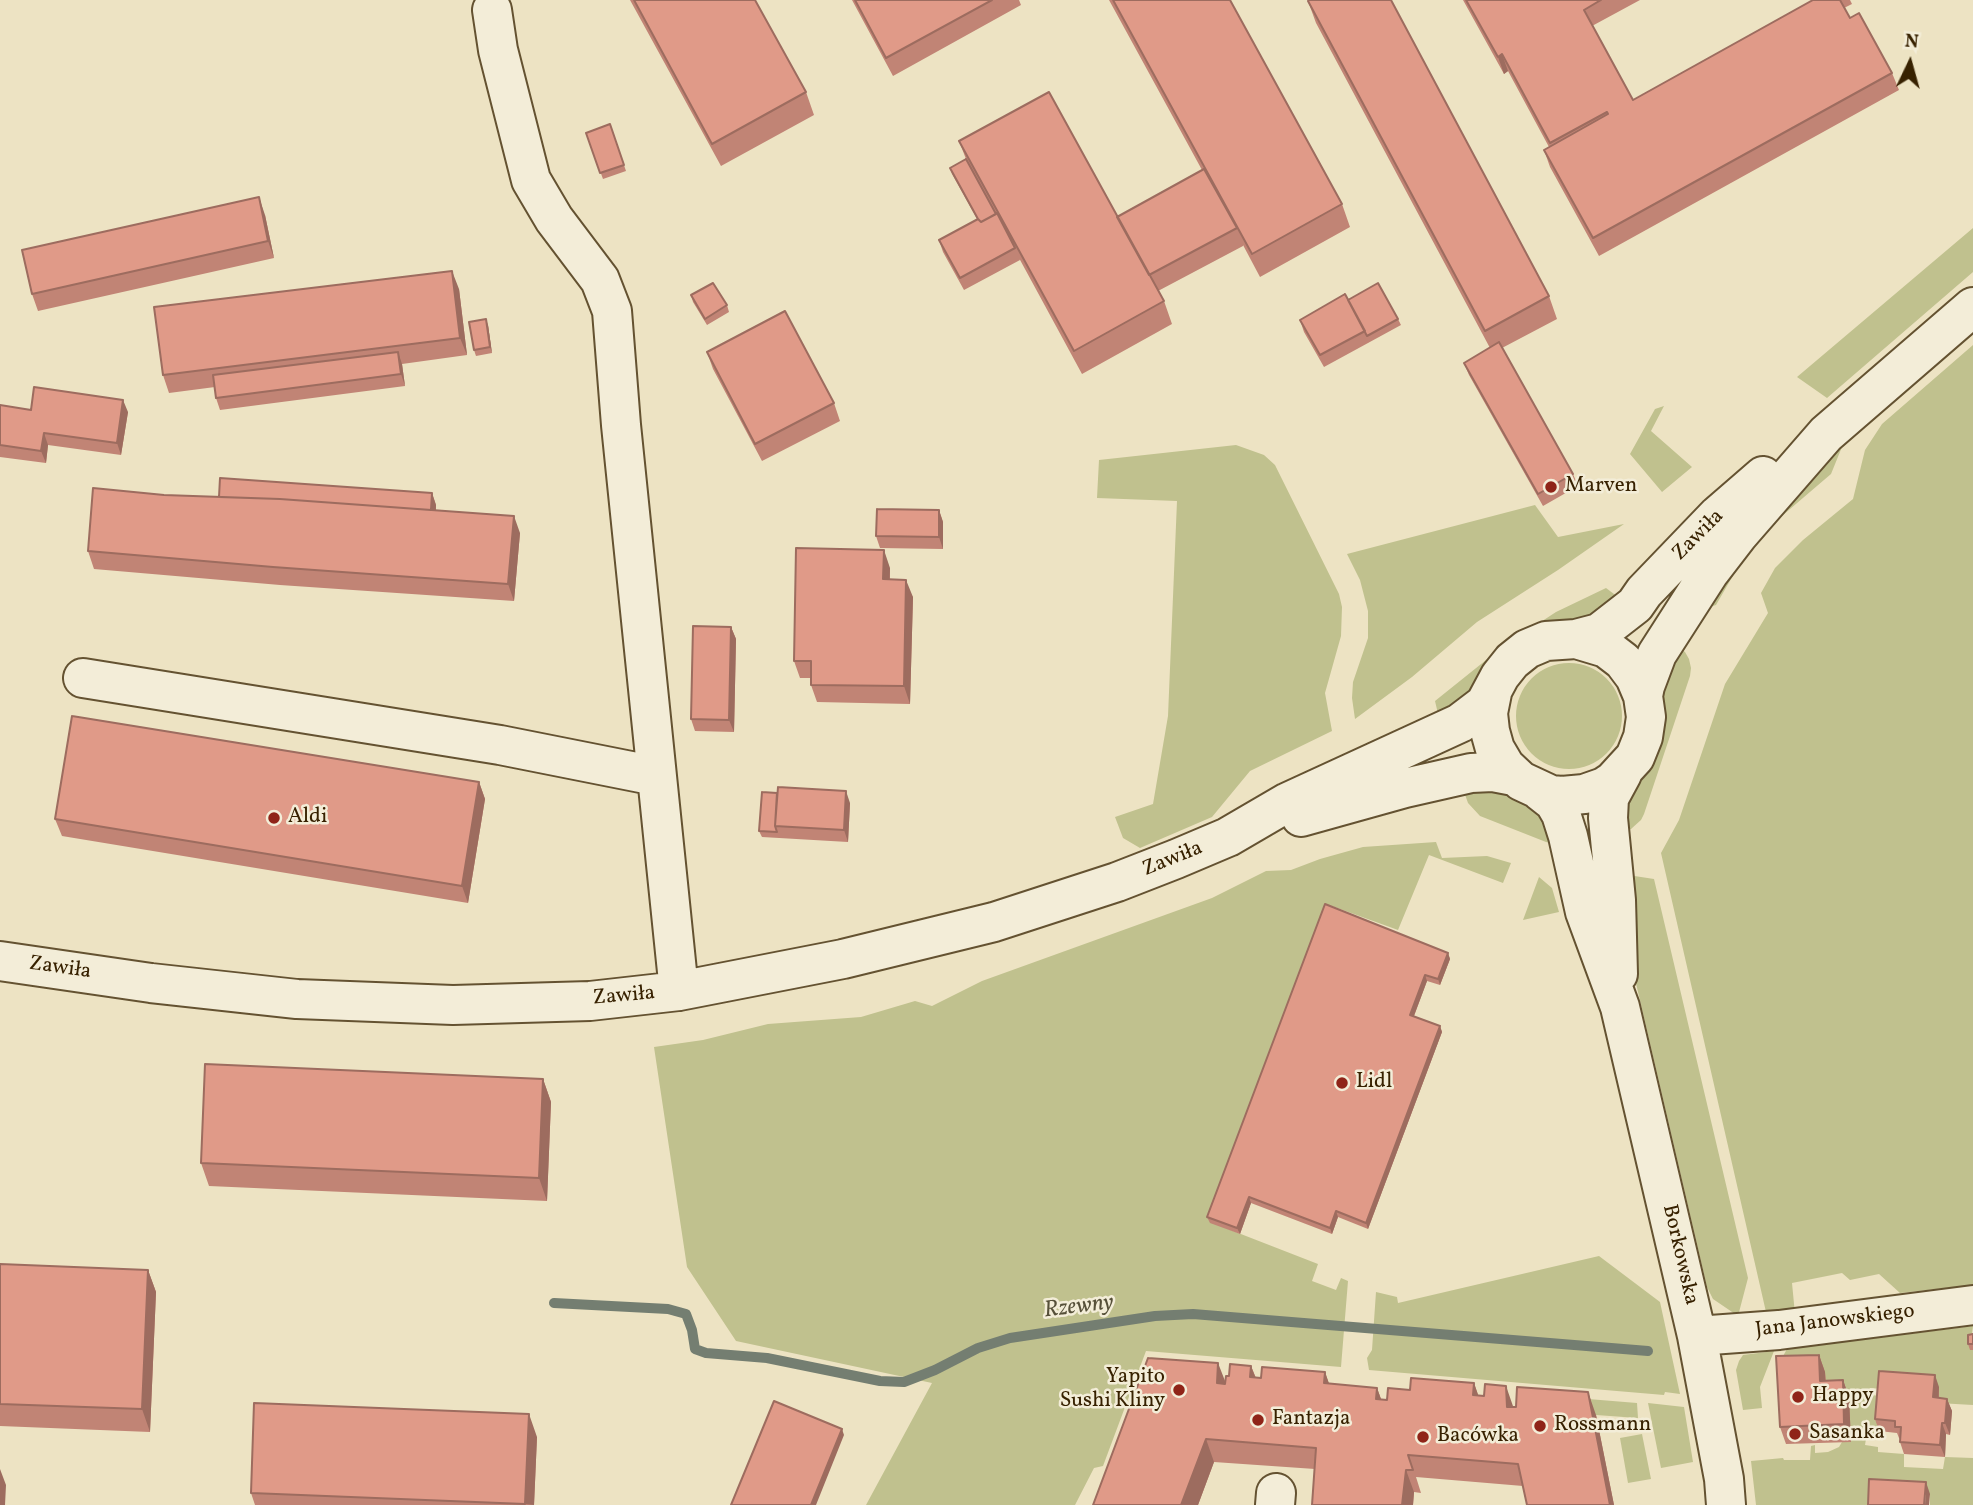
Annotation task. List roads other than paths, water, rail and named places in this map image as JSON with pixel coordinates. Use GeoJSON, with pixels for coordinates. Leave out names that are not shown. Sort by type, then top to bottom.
{"type":"FeatureCollection","features":[{"type":"Feature","properties":{"kind":"street"},"geometry":{"type":"LineString","coordinates":[[492,10],[498,50],[531,180],[554,219],[600,280],[612,311],[623,451],[679,991]]}},
{"type":"Feature","properties":{"kind":"street","name":"Zawiła"},"geometry":{"type":"LineString","coordinates":[[1643,696],[1657,654],[1709,573],[1739,534],[1826,434],[1973,307]]}},
{"type":"Feature","properties":{"kind":"street","name":"Zawiła"},"geometry":{"type":"LineString","coordinates":[[1527,784],[1495,750],[1490,732],[1488,713],[1492,694],[1500,676],[1512,661],[1527,649],[1546,641],[1576,639],[1598,633],[1635,605],[1644,592],[1718,515],[1789,454],[1826,434]]}},
{"type":"Feature","properties":{"kind":"street","name":"Zawiła"},"geometry":{"type":"LineString","coordinates":[[0,961],[150,983],[297,999],[453,1005],[590,1000],[679,991],[843,960],[994,922],[1117,882],[1228,837],[1446,778],[1482,772],[1562,796],[1584,794],[1604,787],[1622,774],[1635,757],[1643,737],[1646,717],[1643,696],[1635,677],[1623,661],[1606,648],[1576,639]]}},
{"type":"Feature","properties":{"kind":"street"},"geometry":{"type":"LineString","coordinates":[[82,678],[499,745],[656,776]]}},
{"type":"Feature","properties":{"kind":"street","name":"Zawiła"},"geometry":{"type":"LineString","coordinates":[[1228,837],[1288,802],[1460,723],[1478,711],[1492,694]]}},
{"type":"Feature","properties":{"kind":"street","name":"Borkowska"},"geometry":{"type":"LineString","coordinates":[[1620,1007],[1616,900],[1608,818],[1609,798],[1622,774]]}},
{"type":"Feature","properties":{"kind":"street","name":"Borkowska"},"geometry":{"type":"LineString","coordinates":[[1527,784],[1554,802],[1560,814],[1568,836],[1585,912],[1620,1007],[1698,1336],[1724,1479],[1726,1505]]}},
{"type":"Feature","properties":{"kind":"street","name":"Jana Janowskiego"},"geometry":{"type":"LineString","coordinates":[[1698,1336],[1779,1330],[1973,1305]]}},
{"type":"Feature","properties":{"kind":"waterway","name":"Rzewny"},"geometry":{"type":"LineString","coordinates":[[554,1303],[668,1309],[686,1314],[695,1349],[706,1353],[767,1358],[880,1381],[904,1382],[978,1348],[1010,1338],[1155,1316],[1193,1314],[1648,1351]]}},
{"type":"Feature","properties":{"kind":"place","name":"Marven"},"geometry":{"type":"Point","coordinates":[1551,487]}},
{"type":"Feature","properties":{"kind":"place","name":"Aldi"},"geometry":{"type":"Point","coordinates":[274,818]}},
{"type":"Feature","properties":{"kind":"place","name":"Lidl"},"geometry":{"type":"Point","coordinates":[1342,1083]}},
{"type":"Feature","properties":{"kind":"place","name":"Yapito Sushi Kliny"},"geometry":{"type":"Point","coordinates":[1179,1390]}},
{"type":"Feature","properties":{"kind":"place","name":"Happy"},"geometry":{"type":"Point","coordinates":[1798,1397]}},
{"type":"Feature","properties":{"kind":"place","name":"Fantazja"},"geometry":{"type":"Point","coordinates":[1258,1420]}},
{"type":"Feature","properties":{"kind":"place","name":"Rossmann"},"geometry":{"type":"Point","coordinates":[1540,1426]}},
{"type":"Feature","properties":{"kind":"place","name":"Sasanka"},"geometry":{"type":"Point","coordinates":[1795,1434]}},
{"type":"Feature","properties":{"kind":"place","name":"Bacówka"},"geometry":{"type":"Point","coordinates":[1423,1437]}}]}
